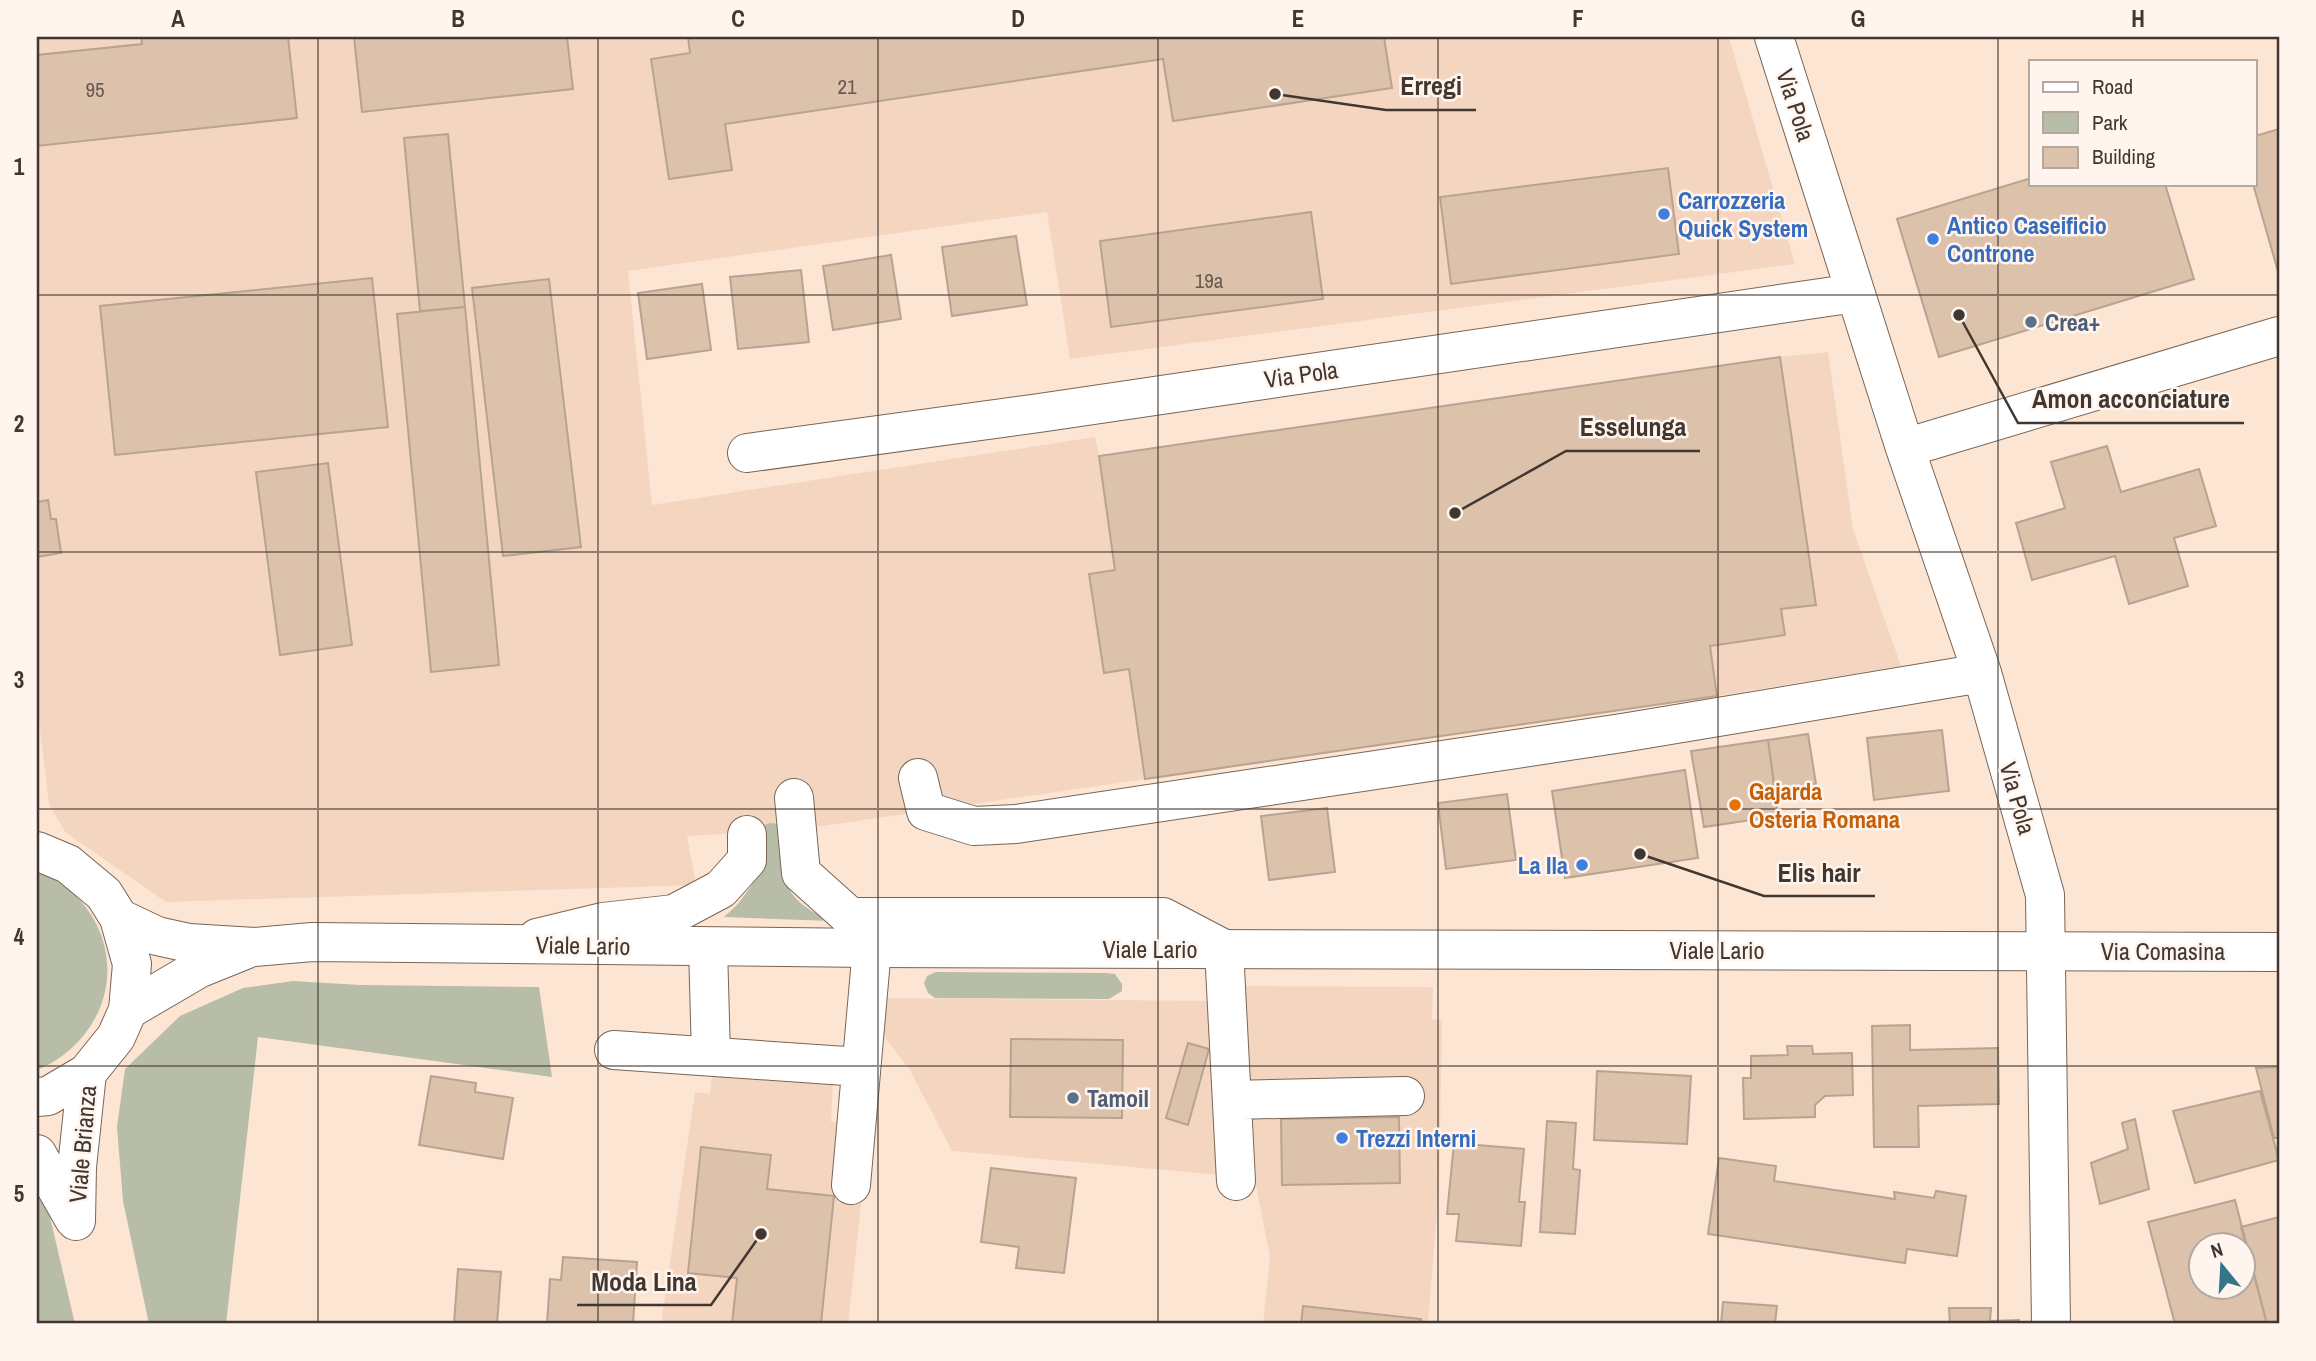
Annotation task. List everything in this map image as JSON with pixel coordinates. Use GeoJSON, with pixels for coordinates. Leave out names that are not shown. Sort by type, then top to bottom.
{"type":"FeatureCollection","features":[{"type":"Feature","properties":{"kind":"main road","name":"Via Pola"},"geometry":{"type":"LineString","coordinates":[[1774,37],[1905,448],[1982,673],[2045,895],[2051,1324]]}},
{"type":"Feature","properties":{"kind":"main road","name":"Via Pola"},"geometry":{"type":"LineString","coordinates":[[747,453],[1039,413],[1855,293]]}},
{"type":"Feature","properties":{"kind":"main road"},"geometry":{"type":"LineString","coordinates":[[1905,448],[2279,336]]}},
{"type":"Feature","properties":{"kind":"main road"},"geometry":{"type":"LineString","coordinates":[[918,778],[926,811],[974,826],[1016,824],[1574,729],[1982,673]]}},
{"type":"Feature","properties":{"kind":"main road"},"geometry":{"type":"LineString","coordinates":[[794,798],[801,873],[850,917],[1163,917],[1224,949],[1236,1181]]}},
{"type":"Feature","properties":{"kind":"main road"},"geometry":{"type":"LineString","coordinates":[[510,944],[603,922],[674,914],[721,889],[747,860],[747,835]]}},
{"type":"Feature","properties":{"kind":"main road"},"geometry":{"type":"LineString","coordinates":[[37,1097],[48,1096],[88,1073],[116,1037],[128,1010],[132,964],[119,918],[103,894],[68,864],[38,850]]}},
{"type":"Feature","properties":{"kind":"main road","name":"Viale Lario"},"geometry":{"type":"LineString","coordinates":[[119,918],[171,940],[254,947],[312,942],[872,948],[2047,951]]}},
{"type":"Feature","properties":{"kind":"main road","name":"Viale Lario"},"geometry":{"type":"LineString","coordinates":[[128,1010],[198,969],[254,947]]}},
{"type":"Feature","properties":{"kind":"main road"},"geometry":{"type":"LineString","coordinates":[[709,947],[711,1056]]}},
{"type":"Feature","properties":{"kind":"main road"},"geometry":{"type":"LineString","coordinates":[[851,1185],[872,948]]}},
{"type":"Feature","properties":{"kind":"main road","name":"Via Comasina"},"geometry":{"type":"LineString","coordinates":[[2047,951],[2279,952]]}},
{"type":"Feature","properties":{"kind":"main road"},"geometry":{"type":"LineString","coordinates":[[614,1050],[860,1067]]}},
{"type":"Feature","properties":{"kind":"main road","name":"Viale Brianza"},"geometry":{"type":"LineString","coordinates":[[37,1154],[76,1222],[77,1167],[88,1073]]}},
{"type":"Feature","properties":{"kind":"main road"},"geometry":{"type":"LineString","coordinates":[[1232,1100],[1405,1096]]}},
{"type":"Feature","properties":{"kind":"shaded area"},"geometry":{"type":"Polygon","coordinates":[[[37,37],[1729,37],[1795,264],[1070,359],[1047,212],[628,271],[652,505],[1095,437],[1099,456],[1828,352],[1853,529],[1901,666],[1717,696],[795,830],[687,836],[696,885],[166,902],[65,832],[49,804],[37,704],[37,37]]]}},
{"type":"Feature","properties":{"kind":"shaded area"},"geometry":{"type":"Polygon","coordinates":[[[1244,986],[1433,987],[1432,1019],[1442,1020],[1439,1187],[1428,1324],[1263,1324],[1270,1257],[1247,1139],[1244,986]]]}},
{"type":"Feature","properties":{"kind":"shaded area","name":"Tamoil"},"geometry":{"type":"Polygon","coordinates":[[[869,998],[1221,1001],[1222,1175],[952,1151],[910,1070],[869,1017],[869,998]]]}},
{"type":"Feature","properties":{"kind":"shaded area"},"geometry":{"type":"Polygon","coordinates":[[[713,1068],[833,1079],[831,1122],[870,1122],[848,1324],[661,1324],[695,1092],[710,1094],[713,1068]]]}},
{"type":"Feature","properties":{"kind":"green space"},"geometry":{"type":"Polygon","coordinates":[[[778,824],[783,871],[792,893],[801,903],[831,921],[724,917],[738,904],[757,878],[762,826],[778,824]]]}},
{"type":"Feature","properties":{"kind":"green space"},"geometry":{"type":"Polygon","coordinates":[[[37,871],[60,883],[80,900],[94,919],[103,941],[107,965],[106,989],[98,1012],[84,1035],[63,1056],[37,1070],[37,871]]]}},
{"type":"Feature","properties":{"kind":"green space"},"geometry":{"type":"Polygon","coordinates":[[[936,972],[1106,973],[1115,974],[1122,984],[1122,991],[1109,999],[935,998],[928,993],[924,983],[927,976],[936,972]]]}},
{"type":"Feature","properties":{"kind":"green space"},"geometry":{"type":"Polygon","coordinates":[[[293,981],[360,985],[539,987],[552,1077],[258,1037],[226,1324],[149,1324],[123,1201],[117,1127],[125,1069],[180,1016],[243,988],[293,981]]]}},
{"type":"Feature","properties":{"kind":"green space"},"geometry":{"type":"Polygon","coordinates":[[[37,1185],[50,1217],[75,1324],[37,1324],[37,1185]]]}},
{"type":"Feature","properties":{"kind":"building"},"geometry":{"type":"Polygon","coordinates":[[[141,37],[288,37],[297,118],[37,146],[37,55],[142,44],[141,37]]]}},
{"type":"Feature","properties":{"kind":"building"},"geometry":{"type":"Polygon","coordinates":[[[354,37],[567,37],[573,89],[362,112],[354,37]]]}},
{"type":"Feature","properties":{"kind":"building"},"geometry":{"type":"Polygon","coordinates":[[[688,37],[1384,37],[1392,88],[1173,121],[1163,59],[725,124],[732,170],[669,179],[651,59],[690,53],[688,37]]]}},
{"type":"Feature","properties":{"kind":"building"},"geometry":{"type":"Polygon","coordinates":[[[2279,129],[2279,275],[2254,186],[2256,186],[2256,136],[2279,129]]]}},
{"type":"Feature","properties":{"kind":"building"},"geometry":{"type":"Polygon","coordinates":[[[448,134],[465,307],[420,311],[404,138],[448,134]]]}},
{"type":"Feature","properties":{"kind":"building"},"geometry":{"type":"Polygon","coordinates":[[[1668,168],[1679,254],[1451,284],[1440,197],[1668,168]]]}},
{"type":"Feature","properties":{"kind":"building"},"geometry":{"type":"Polygon","coordinates":[[[2029,179],[2029,186],[2166,186],[2194,279],[1939,357],[1897,219],[2029,179]]]}},
{"type":"Feature","properties":{"kind":"building"},"geometry":{"type":"Polygon","coordinates":[[[1311,212],[1323,299],[1111,327],[1100,241],[1311,212]]]}},
{"type":"Feature","properties":{"kind":"building"},"geometry":{"type":"Polygon","coordinates":[[[1016,236],[1027,305],[952,316],[942,247],[1016,236]]]}},
{"type":"Feature","properties":{"kind":"building"},"geometry":{"type":"Polygon","coordinates":[[[891,255],[901,319],[833,330],[823,266],[891,255]]]}},
{"type":"Feature","properties":{"kind":"building"},"geometry":{"type":"Polygon","coordinates":[[[801,270],[809,342],[738,349],[730,277],[801,270]]]}},
{"type":"Feature","properties":{"kind":"building"},"geometry":{"type":"Polygon","coordinates":[[[372,278],[388,427],[115,455],[100,306],[372,278]]]}},
{"type":"Feature","properties":{"kind":"building"},"geometry":{"type":"Polygon","coordinates":[[[549,279],[581,547],[503,556],[472,288],[549,279]]]}},
{"type":"Feature","properties":{"kind":"building"},"geometry":{"type":"Polygon","coordinates":[[[702,284],[711,350],[647,359],[638,293],[702,284]]]}},
{"type":"Feature","properties":{"kind":"building"},"geometry":{"type":"Polygon","coordinates":[[[465,307],[499,665],[431,672],[397,314],[465,307]]]}},
{"type":"Feature","properties":{"kind":"building"},"geometry":{"type":"Polygon","coordinates":[[[1780,357],[1816,605],[1781,609],[1785,635],[1710,646],[1717,696],[1145,779],[1129,669],[1104,673],[1089,574],[1115,570],[1099,456],[1780,357]]]}},
{"type":"Feature","properties":{"kind":"building"},"geometry":{"type":"Polygon","coordinates":[[[2107,446],[2121,492],[2199,469],[2216,526],[2174,538],[2188,586],[2129,604],[2115,556],[2032,580],[2016,523],[2065,508],[2051,462],[2107,446]]]}},
{"type":"Feature","properties":{"kind":"building"},"geometry":{"type":"Polygon","coordinates":[[[328,463],[352,645],[280,655],[256,472],[328,463]]]}},
{"type":"Feature","properties":{"kind":"building"},"geometry":{"type":"Polygon","coordinates":[[[48,500],[51,519],[56,519],[61,553],[37,557],[37,502],[48,500]]]}},
{"type":"Feature","properties":{"kind":"building"},"geometry":{"type":"Polygon","coordinates":[[[1942,730],[1949,791],[1874,800],[1867,738],[1942,730]]]}},
{"type":"Feature","properties":{"kind":"building"},"geometry":{"type":"Polygon","coordinates":[[[1808,734],[1816,784],[1775,790],[1768,740],[1808,734]]]}},
{"type":"Feature","properties":{"kind":"building"},"geometry":{"type":"Polygon","coordinates":[[[1768,740],[1778,816],[1704,827],[1691,751],[1768,740]]]}},
{"type":"Feature","properties":{"kind":"building"},"geometry":{"type":"Polygon","coordinates":[[[1685,770],[1698,858],[1565,878],[1552,791],[1685,770]]]}},
{"type":"Feature","properties":{"kind":"building"},"geometry":{"type":"Polygon","coordinates":[[[1507,794],[1516,860],[1446,869],[1438,803],[1507,794]]]}},
{"type":"Feature","properties":{"kind":"building"},"geometry":{"type":"Polygon","coordinates":[[[1327,808],[1335,872],[1269,880],[1261,816],[1327,808]]]}},
{"type":"Feature","properties":{"kind":"building"},"geometry":{"type":"Polygon","coordinates":[[[1910,1025],[1910,1050],[1998,1048],[1999,1104],[1918,1106],[1919,1147],[1874,1147],[1872,1026],[1910,1025]]]}},
{"type":"Feature","properties":{"kind":"building"},"geometry":{"type":"Polygon","coordinates":[[[1011,1039],[1123,1040],[1122,1118],[1010,1117],[1011,1039]]]}},
{"type":"Feature","properties":{"kind":"building"},"geometry":{"type":"Polygon","coordinates":[[[1188,1043],[1209,1049],[1188,1125],[1166,1118],[1188,1043]]]}},
{"type":"Feature","properties":{"kind":"building"},"geometry":{"type":"Polygon","coordinates":[[[1787,1046],[1812,1046],[1813,1054],[1852,1053],[1853,1095],[1825,1096],[1815,1105],[1815,1117],[1744,1119],[1743,1078],[1751,1078],[1751,1056],[1788,1055],[1787,1046]]]}},
{"type":"Feature","properties":{"kind":"building"},"geometry":{"type":"Polygon","coordinates":[[[2279,1067],[2279,1138],[2274,1138],[2256,1068],[2279,1067]]]}},
{"type":"Feature","properties":{"kind":"building"},"geometry":{"type":"Polygon","coordinates":[[[1597,1071],[1691,1076],[1687,1144],[1594,1140],[1597,1071]]]}},
{"type":"Feature","properties":{"kind":"building"},"geometry":{"type":"Polygon","coordinates":[[[431,1076],[476,1083],[475,1092],[513,1098],[503,1159],[419,1145],[431,1076]]]}},
{"type":"Feature","properties":{"kind":"building"},"geometry":{"type":"Polygon","coordinates":[[[2260,1091],[2279,1160],[2195,1183],[2173,1111],[2260,1091]]]}},
{"type":"Feature","properties":{"kind":"building"},"geometry":{"type":"Polygon","coordinates":[[[1399,1117],[1400,1183],[1282,1185],[1281,1119],[1399,1117]]]}},
{"type":"Feature","properties":{"kind":"building"},"geometry":{"type":"Polygon","coordinates":[[[2135,1119],[2149,1189],[2100,1204],[2091,1163],[2128,1149],[2122,1123],[2135,1119]]]}},
{"type":"Feature","properties":{"kind":"building"},"geometry":{"type":"Polygon","coordinates":[[[1547,1121],[1576,1123],[1573,1169],[1580,1170],[1575,1234],[1540,1232],[1547,1121]]]}},
{"type":"Feature","properties":{"kind":"building"},"geometry":{"type":"Polygon","coordinates":[[[1454,1143],[1524,1149],[1519,1202],[1525,1202],[1521,1246],[1456,1241],[1459,1214],[1447,1214],[1454,1143]]]}},
{"type":"Feature","properties":{"kind":"building"},"geometry":{"type":"Polygon","coordinates":[[[701,1147],[771,1155],[767,1189],[834,1196],[821,1324],[732,1324],[737,1278],[688,1273],[701,1147]]]}},
{"type":"Feature","properties":{"kind":"building"},"geometry":{"type":"Polygon","coordinates":[[[1719,1158],[1776,1166],[1774,1181],[1895,1199],[1894,1192],[1934,1198],[1936,1191],[1966,1196],[1957,1256],[1907,1249],[1905,1263],[1708,1234],[1719,1158]]]}},
{"type":"Feature","properties":{"kind":"building"},"geometry":{"type":"Polygon","coordinates":[[[991,1168],[1076,1178],[1064,1273],[1016,1268],[1019,1247],[981,1242],[991,1168]]]}},
{"type":"Feature","properties":{"kind":"building"},"geometry":{"type":"Polygon","coordinates":[[[2235,1200],[2243,1232],[2186,1232],[2186,1302],[2256,1302],[2256,1281],[2267,1324],[2175,1324],[2148,1222],[2235,1200]]]}},
{"type":"Feature","properties":{"kind":"building"},"geometry":{"type":"Polygon","coordinates":[[[2279,1217],[2279,1324],[2267,1324],[2256,1283],[2256,1232],[2242,1232],[2241,1227],[2279,1217]]]}},
{"type":"Feature","properties":{"kind":"building"},"geometry":{"type":"Polygon","coordinates":[[[563,1257],[637,1262],[633,1324],[547,1324],[550,1279],[561,1280],[563,1257]]]}},
{"type":"Feature","properties":{"kind":"building"},"geometry":{"type":"Polygon","coordinates":[[[458,1269],[501,1272],[497,1324],[454,1324],[458,1269]]]}},
{"type":"Feature","properties":{"kind":"building"},"geometry":{"type":"Polygon","coordinates":[[[1723,1302],[1777,1306],[1775,1324],[1721,1324],[1723,1302]]]}},
{"type":"Feature","properties":{"kind":"building"},"geometry":{"type":"Polygon","coordinates":[[[1303,1306],[1421,1319],[1420,1324],[1301,1324],[1303,1306]]]}},
{"type":"Feature","properties":{"kind":"building"},"geometry":{"type":"Polygon","coordinates":[[[1949,1308],[1991,1308],[1990,1321],[2019,1320],[2019,1324],[1950,1324],[1949,1308]]]}},
{"type":"Feature","properties":{"kind":"place","name":"Erregi"},"geometry":{"type":"Point","coordinates":[1275,94]}},
{"type":"Feature","properties":{"kind":"place","name":"Carrozzeria Quick System"},"geometry":{"type":"Point","coordinates":[1664,214]}},
{"type":"Feature","properties":{"kind":"place","name":"Antico Caseificio Controne"},"geometry":{"type":"Point","coordinates":[1933,239]}},
{"type":"Feature","properties":{"kind":"place","name":"Amon acconciature"},"geometry":{"type":"Point","coordinates":[1959,315]}},
{"type":"Feature","properties":{"kind":"place","name":"Crea+"},"geometry":{"type":"Point","coordinates":[2031,322]}},
{"type":"Feature","properties":{"kind":"place","name":"Esselunga"},"geometry":{"type":"Point","coordinates":[1455,513]}},
{"type":"Feature","properties":{"kind":"place","name":"Gajarda Osteria Romana"},"geometry":{"type":"Point","coordinates":[1735,805]}},
{"type":"Feature","properties":{"kind":"place","name":"Elis hair"},"geometry":{"type":"Point","coordinates":[1640,854]}},
{"type":"Feature","properties":{"kind":"place","name":"La Ila"},"geometry":{"type":"Point","coordinates":[1582,865]}},
{"type":"Feature","properties":{"kind":"place","name":"Tamoil"},"geometry":{"type":"Point","coordinates":[1073,1098]}},
{"type":"Feature","properties":{"kind":"place","name":"Trezzi Interni"},"geometry":{"type":"Point","coordinates":[1342,1138]}},
{"type":"Feature","properties":{"kind":"place","name":"Moda Lina"},"geometry":{"type":"Point","coordinates":[761,1234]}}]}
